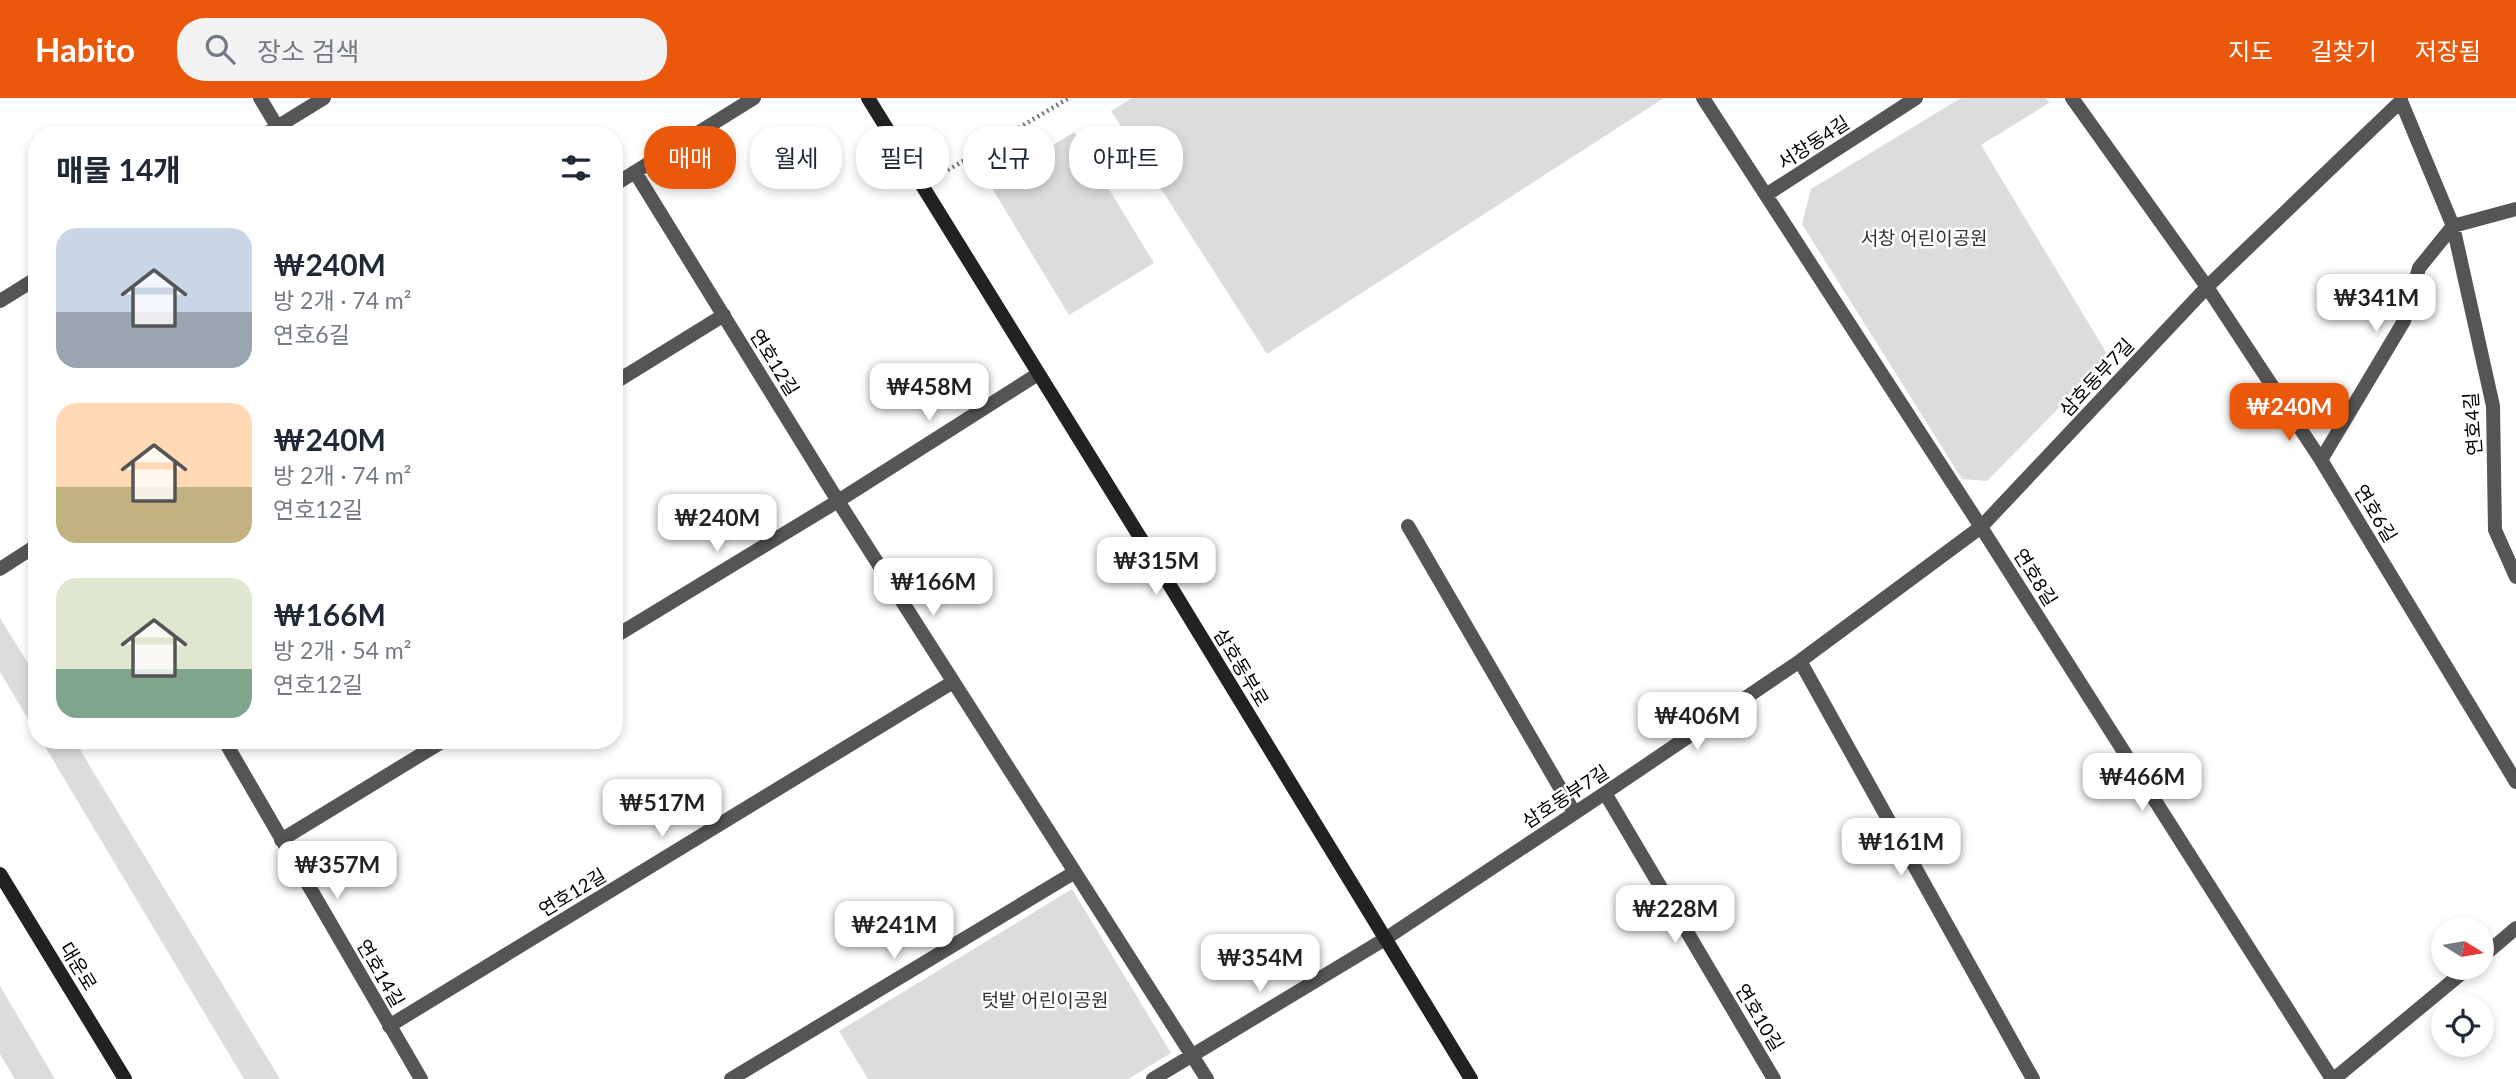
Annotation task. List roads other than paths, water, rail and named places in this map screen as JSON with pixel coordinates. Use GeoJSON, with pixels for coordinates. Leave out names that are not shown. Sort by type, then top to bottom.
{"type":"FeatureCollection","features":[{"type":"Feature","properties":{"kind":"street"},"geometry":{"type":"LineString","coordinates":[[260,98],[277,126]]}},
{"type":"Feature","properties":{"kind":"street"},"geometry":{"type":"LineString","coordinates":[[287,126],[324,98]]}},
{"type":"Feature","properties":{"kind":"street"},"geometry":{"type":"LineString","coordinates":[[623,179],[754,98]]}},
{"type":"Feature","properties":{"kind":"street","name":"삼호동부로"},"geometry":{"type":"LineString","coordinates":[[868,98],[1471,1079]]}},
{"type":"Feature","properties":{"kind":"street","name":"연호8길"},"geometry":{"type":"LineString","coordinates":[[1703,98],[2333,1079]]}},
{"type":"Feature","properties":{"kind":"street","name":"서창동4길"},"geometry":{"type":"LineString","coordinates":[[1766,195],[1916,98]]}},
{"type":"Feature","properties":{"kind":"street","name":"연호6길"},"geometry":{"type":"LineString","coordinates":[[2072,98],[2207,287],[2321,460],[2516,782]]}},
{"type":"Feature","properties":{"kind":"street","name":"삼호동부7길"},"geometry":{"type":"LineString","coordinates":[[1153,1079],[1385,939],[1605,793],[1800,661],[1981,527],[2207,287],[2401,99]]}},
{"type":"Feature","properties":{"kind":"street","name":"연호4길"},"geometry":{"type":"LineString","coordinates":[[2401,99],[2453,226],[2493,406],[2495,530],[2516,577]]}},
{"type":"Feature","properties":{"kind":"street","name":"연호12길"},"geometry":{"type":"LineString","coordinates":[[635,172],[838,501],[1207,1079]]}},
{"type":"Feature","properties":{"kind":"street"},"geometry":{"type":"LineString","coordinates":[[2321,460],[2404,321],[2419,268],[2453,226],[2516,209]]}},
{"type":"Feature","properties":{"kind":"street"},"geometry":{"type":"LineString","coordinates":[[0,301],[28,284]]}},
{"type":"Feature","properties":{"kind":"street"},"geometry":{"type":"LineString","coordinates":[[623,377],[724,315]]}},
{"type":"Feature","properties":{"kind":"street"},"geometry":{"type":"LineString","coordinates":[[623,632],[838,501],[1038,374]]}},
{"type":"Feature","properties":{"kind":"street"},"geometry":{"type":"LineString","coordinates":[[1408,526],[1574,812]]}},
{"type":"Feature","properties":{"kind":"street"},"geometry":{"type":"LineString","coordinates":[[0,569],[28,551]]}},
{"type":"Feature","properties":{"kind":"street"},"geometry":{"type":"LineString","coordinates":[[1800,661],[2033,1079]]}},
{"type":"Feature","properties":{"kind":"street","name":"연호12길"},"geometry":{"type":"LineString","coordinates":[[389,1026],[953,682]]}},
{"type":"Feature","properties":{"kind":"street","name":"연호14길"},"geometry":{"type":"LineString","coordinates":[[230,749],[421,1079]]}},
{"type":"Feature","properties":{"kind":"street"},"geometry":{"type":"LineString","coordinates":[[281,840],[430,749]]}},
{"type":"Feature","properties":{"kind":"street","name":"연호10길"},"geometry":{"type":"LineString","coordinates":[[1605,793],[1774,1079]]}},
{"type":"Feature","properties":{"kind":"street"},"geometry":{"type":"LineString","coordinates":[[731,1079],[1076,872]]}},
{"type":"Feature","properties":{"kind":"street","name":"대운로"},"geometry":{"type":"LineString","coordinates":[[0,874],[125,1079]]}},
{"type":"Feature","properties":{"kind":"street"},"geometry":{"type":"LineString","coordinates":[[2494,947],[2516,929]]}},
{"type":"Feature","properties":{"kind":"street"},"geometry":{"type":"LineString","coordinates":[[2333,1079],[2453,980]]}},
{"type":"Feature","properties":{"kind":"park label","name":"서창 어린이공원"},"geometry":{"type":"Point","coordinates":[1924,237]}},
{"type":"Feature","properties":{"kind":"park label","name":"텃밭 어린이공원"},"geometry":{"type":"Point","coordinates":[1045,999]}}]}
